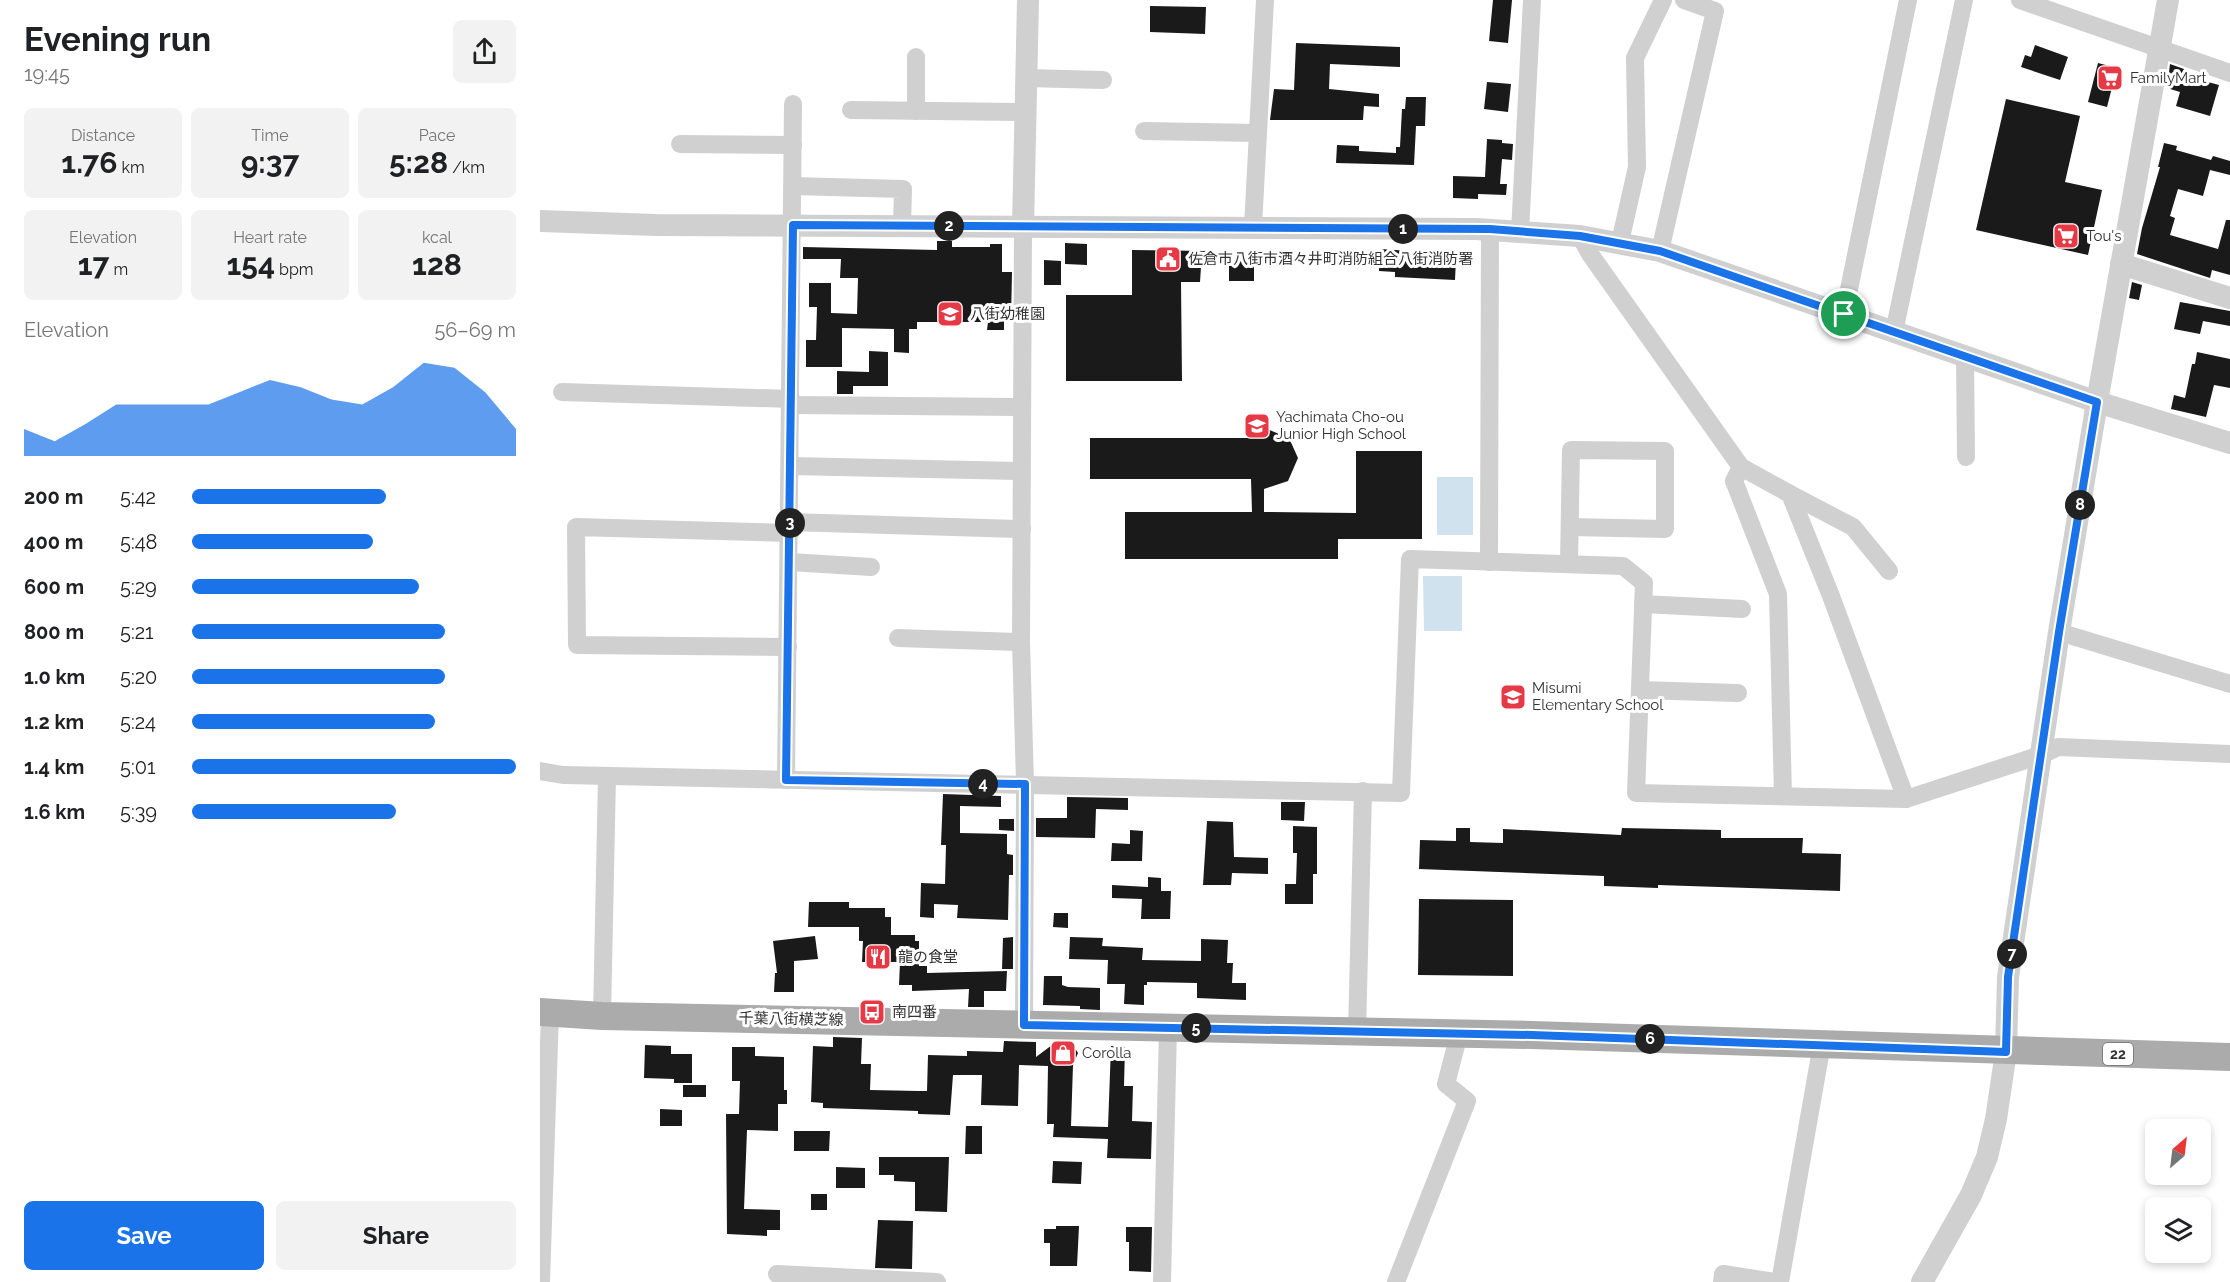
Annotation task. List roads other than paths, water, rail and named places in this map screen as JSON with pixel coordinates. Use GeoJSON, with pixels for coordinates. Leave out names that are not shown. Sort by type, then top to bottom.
{"type":"FeatureCollection","features":[{"type":"Feature","properties":{"kind":"main road","name":"千葉八街横芝線"},"geometry":{"type":"LineString","coordinates":[[545,1012],[602,1016],[1459,1034],[2230,1057]]}},
{"type":"Feature","properties":{"kind":"street"},"geometry":{"type":"LineString","coordinates":[[1024,1025],[1025,784],[1021,642],[1021,471],[1028,0]]}},
{"type":"Feature","properties":{"kind":"street"},"geometry":{"type":"LineString","coordinates":[[1253,227],[1265,0]]}},
{"type":"Feature","properties":{"kind":"street"},"geometry":{"type":"LineString","coordinates":[[1520,232],[1532,0]]}},
{"type":"Feature","properties":{"kind":"street"},"geometry":{"type":"LineString","coordinates":[[1620,242],[1637,166],[1635,58],[1663,0]]}},
{"type":"Feature","properties":{"kind":"street"},"geometry":{"type":"LineString","coordinates":[[1844,314],[1908,0]]}},
{"type":"Feature","properties":{"kind":"street"},"geometry":{"type":"LineString","coordinates":[[1894,332],[1964,0]]}},
{"type":"Feature","properties":{"kind":"street"},"geometry":{"type":"LineString","coordinates":[[2020,0],[2230,73]]}},
{"type":"Feature","properties":{"kind":"street"},"geometry":{"type":"LineString","coordinates":[[1922,1282],[1971,1195],[1987,1156],[1996,1119],[2006,1052],[2008,977],[2059,632],[2158,47],[2168,0]]}},
{"type":"Feature","properties":{"kind":"street"},"geometry":{"type":"LineString","coordinates":[[1660,251],[1715,11],[1692,1]]}},
{"type":"Feature","properties":{"kind":"street"},"geometry":{"type":"LineString","coordinates":[[916,57],[916,111]]}},
{"type":"Feature","properties":{"kind":"street"},"geometry":{"type":"LineString","coordinates":[[1026,78],[1103,80]]}},
{"type":"Feature","properties":{"kind":"street"},"geometry":{"type":"LineString","coordinates":[[786,780],[793,104]]}},
{"type":"Feature","properties":{"kind":"street"},"geometry":{"type":"LineString","coordinates":[[851,110],[1026,112]]}},
{"type":"Feature","properties":{"kind":"street"},"geometry":{"type":"LineString","coordinates":[[1144,131],[1258,133]]}},
{"type":"Feature","properties":{"kind":"street"},"geometry":{"type":"LineString","coordinates":[[680,144],[793,146]]}},
{"type":"Feature","properties":{"kind":"street"},"geometry":{"type":"LineString","coordinates":[[793,186],[903,189],[902,226]]}},
{"type":"Feature","properties":{"kind":"street"},"geometry":{"type":"LineString","coordinates":[[540,221],[902,226],[1490,229],[1580,236],[1660,251],[2097,402],[2230,443]]}},
{"type":"Feature","properties":{"kind":"street"},"geometry":{"type":"LineString","coordinates":[[1490,229],[1490,562]]}},
{"type":"Feature","properties":{"kind":"street"},"geometry":{"type":"LineString","coordinates":[[1580,236],[1597,264],[1741,467],[1852,527],[1889,571]]}},
{"type":"Feature","properties":{"kind":"street"},"geometry":{"type":"LineString","coordinates":[[2121,264],[2230,298]]}},
{"type":"Feature","properties":{"kind":"street"},"geometry":{"type":"LineString","coordinates":[[1965,356],[1966,457]]}},
{"type":"Feature","properties":{"kind":"street"},"geometry":{"type":"LineString","coordinates":[[562,392],[791,402],[1022,407]]}},
{"type":"Feature","properties":{"kind":"street"},"geometry":{"type":"LineString","coordinates":[[1569,527],[1665,529],[1665,452],[1571,450],[1569,527],[1569,564]]}},
{"type":"Feature","properties":{"kind":"street"},"geometry":{"type":"LineString","coordinates":[[790,466],[1021,471]]}},
{"type":"Feature","properties":{"kind":"street"},"geometry":{"type":"LineString","coordinates":[[1741,467],[1734,481],[1778,594],[1783,796]]}},
{"type":"Feature","properties":{"kind":"street"},"geometry":{"type":"LineString","coordinates":[[1790,494],[1831,596],[1906,799]]}},
{"type":"Feature","properties":{"kind":"street"},"geometry":{"type":"LineString","coordinates":[[788,647],[577,645],[576,527],[1022,529]]}},
{"type":"Feature","properties":{"kind":"street"},"geometry":{"type":"LineString","coordinates":[[540,771],[563,775],[1401,793],[1410,559],[1623,566],[1644,583],[1636,793],[1906,799],[2041,755],[2058,747],[2230,754]]}},
{"type":"Feature","properties":{"kind":"street"},"geometry":{"type":"LineString","coordinates":[[790,562],[871,567]]}},
{"type":"Feature","properties":{"kind":"street"},"geometry":{"type":"LineString","coordinates":[[1643,604],[1742,609]]}},
{"type":"Feature","properties":{"kind":"street"},"geometry":{"type":"LineString","coordinates":[[2059,632],[2230,684]]}},
{"type":"Feature","properties":{"kind":"street"},"geometry":{"type":"LineString","coordinates":[[898,638],[1021,642]]}},
{"type":"Feature","properties":{"kind":"street"},"geometry":{"type":"LineString","coordinates":[[1640,690],[1738,693]]}},
{"type":"Feature","properties":{"kind":"street"},"geometry":{"type":"LineString","coordinates":[[602,1016],[607,776]]}},
{"type":"Feature","properties":{"kind":"street"},"geometry":{"type":"LineString","coordinates":[[1357,1033],[1363,791]]}},
{"type":"Feature","properties":{"kind":"street"},"geometry":{"type":"LineString","coordinates":[[541,1282],[545,1012]]}},
{"type":"Feature","properties":{"kind":"street"},"geometry":{"type":"LineString","coordinates":[[1162,1282],[1168,1028]]}},
{"type":"Feature","properties":{"kind":"street"},"geometry":{"type":"LineString","coordinates":[[1396,1282],[1467,1101],[1446,1084],[1459,1034]]}},
{"type":"Feature","properties":{"kind":"street"},"geometry":{"type":"LineString","coordinates":[[1780,1282],[1822,1044]]}},
{"type":"Feature","properties":{"kind":"street"},"geometry":{"type":"LineString","coordinates":[[777,1274],[838,1279],[937,1282]]}},
{"type":"Feature","properties":{"kind":"street"},"geometry":{"type":"LineString","coordinates":[[1722,1282],[1723,1274],[1774,1282]]}},
{"type":"Feature","properties":{"kind":"water"},"geometry":{"type":"Polygon","coordinates":[[[1437,477],[1473,477],[1473,535],[1437,535],[1437,477]]]}},
{"type":"Feature","properties":{"kind":"water"},"geometry":{"type":"Polygon","coordinates":[[[1423,576],[1462,576],[1462,631],[1424,631],[1423,576]]]}},
{"type":"Feature","properties":{"kind":"place","name":"FamilyMart"},"geometry":{"type":"Point","coordinates":[2110,78]}},
{"type":"Feature","properties":{"kind":"place","name":"Tou's"},"geometry":{"type":"Point","coordinates":[2066,236]}},
{"type":"Feature","properties":{"kind":"place","name":"佐倉市八街市酒々井町消防組合八街消防署"},"geometry":{"type":"Point","coordinates":[1168,259]}},
{"type":"Feature","properties":{"kind":"place","name":"八街幼稚園"},"geometry":{"type":"Point","coordinates":[950,314]}},
{"type":"Feature","properties":{"kind":"place","name":"Yachimata Cho-ou Junior High School"},"geometry":{"type":"Point","coordinates":[1257,426]}},
{"type":"Feature","properties":{"kind":"place","name":"Misumi Elementary School"},"geometry":{"type":"Point","coordinates":[1513,697]}},
{"type":"Feature","properties":{"kind":"place","name":"龍の食堂"},"geometry":{"type":"Point","coordinates":[878,957]}},
{"type":"Feature","properties":{"kind":"place","name":"南四番"},"geometry":{"type":"Point","coordinates":[872,1012]}},
{"type":"Feature","properties":{"kind":"place","name":"Corolla"},"geometry":{"type":"Point","coordinates":[1063,1053]}}]}
